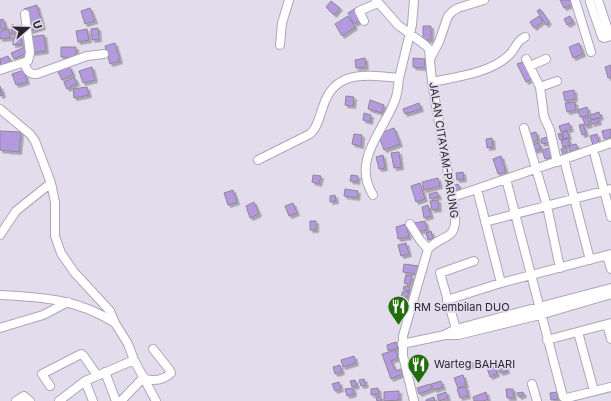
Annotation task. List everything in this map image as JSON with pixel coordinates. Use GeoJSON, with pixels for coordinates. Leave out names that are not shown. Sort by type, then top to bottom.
{"type":"FeatureCollection","features":[{"type":"Feature","properties":{"kind":"street"},"geometry":{"type":"LineString","coordinates":[[280,45],[282,23],[288,0]]}},
{"type":"Feature","properties":{"kind":"street"},"geometry":{"type":"LineString","coordinates":[[373,194],[369,188],[365,176],[366,161],[374,141],[396,98],[399,78],[418,40],[412,25],[414,0]]}},
{"type":"Feature","properties":{"kind":"street"},"geometry":{"type":"LineString","coordinates":[[431,57],[439,42],[448,16],[453,11],[484,0]]}},
{"type":"Feature","properties":{"kind":"street"},"geometry":{"type":"LineString","coordinates":[[364,21],[359,11],[377,1]]}},
{"type":"Feature","properties":{"kind":"street","name":"JALAN CITAYAM-PARUNG"},"geometry":{"type":"LineString","coordinates":[[377,1],[398,25],[429,49],[431,57],[432,82],[456,214],[455,228],[452,233],[436,242],[428,249]]}},
{"type":"Feature","properties":{"kind":"street"},"geometry":{"type":"LineString","coordinates":[[591,52],[576,3],[595,1],[610,36]]}},
{"type":"Feature","properties":{"kind":"street"},"geometry":{"type":"LineString","coordinates":[[0,70],[28,61],[30,53],[25,14]]}},
{"type":"Feature","properties":{"kind":"street"},"geometry":{"type":"LineString","coordinates":[[432,82],[479,72],[499,63],[510,55],[519,40],[525,37]]}},
{"type":"Feature","properties":{"kind":"street"},"geometry":{"type":"LineString","coordinates":[[418,40],[439,42]]}},
{"type":"Feature","properties":{"kind":"street"},"geometry":{"type":"LineString","coordinates":[[24,63],[30,74],[37,74],[87,56],[104,54]]}},
{"type":"Feature","properties":{"kind":"street"},"geometry":{"type":"LineString","coordinates":[[546,59],[528,62],[540,87],[544,117],[574,199],[590,260]]}},
{"type":"Feature","properties":{"kind":"street"},"geometry":{"type":"LineString","coordinates":[[258,160],[310,134],[316,129],[323,104],[330,91],[337,83],[347,78],[357,76],[399,78]]}},
{"type":"Feature","properties":{"kind":"street"},"geometry":{"type":"LineString","coordinates":[[540,87],[557,81]]}},
{"type":"Feature","properties":{"kind":"street"},"geometry":{"type":"LineString","coordinates":[[0,109],[30,134],[35,141],[52,183],[55,202],[54,228],[57,244],[67,263],[106,307],[112,316],[128,344],[134,360],[146,379],[156,401]]}},
{"type":"Feature","properties":{"kind":"street"},"geometry":{"type":"LineString","coordinates":[[524,128],[547,206],[560,268]]}},
{"type":"Feature","properties":{"kind":"street"},"geometry":{"type":"LineString","coordinates":[[453,197],[611,143]]}},
{"type":"Feature","properties":{"kind":"street"},"geometry":{"type":"LineString","coordinates":[[595,156],[608,190],[611,217]]}},
{"type":"Feature","properties":{"kind":"street"},"geometry":{"type":"LineString","coordinates":[[506,179],[563,397],[567,398],[611,387]]}},
{"type":"Feature","properties":{"kind":"street"},"geometry":{"type":"LineString","coordinates":[[0,235],[16,211],[52,183]]}},
{"type":"Feature","properties":{"kind":"street"},"geometry":{"type":"LineString","coordinates":[[477,189],[502,283]]}},
{"type":"Feature","properties":{"kind":"street"},"geometry":{"type":"LineString","coordinates":[[485,222],[608,190]]}},
{"type":"Feature","properties":{"kind":"street"},"geometry":{"type":"LineString","coordinates":[[410,224],[420,240],[428,249],[402,344],[403,356],[414,401]]}},
{"type":"Feature","properties":{"kind":"street"},"geometry":{"type":"LineString","coordinates":[[447,300],[502,283],[609,255],[611,269]]}},
{"type":"Feature","properties":{"kind":"street"},"geometry":{"type":"LineString","coordinates":[[456,329],[440,272],[474,261]]}},
{"type":"Feature","properties":{"kind":"street"},"geometry":{"type":"LineString","coordinates":[[402,344],[445,335],[458,335],[611,288]]}},
{"type":"Feature","properties":{"kind":"street"},"geometry":{"type":"LineString","coordinates":[[445,335],[456,329],[611,294]]}},
{"type":"Feature","properties":{"kind":"street"},"geometry":{"type":"LineString","coordinates":[[0,295],[44,297],[68,302],[91,310],[115,323]]}},
{"type":"Feature","properties":{"kind":"street"},"geometry":{"type":"LineString","coordinates":[[0,328],[43,315],[68,302]]}},
{"type":"Feature","properties":{"kind":"street"},"geometry":{"type":"LineString","coordinates":[[547,340],[609,324],[611,339]]}},
{"type":"Feature","properties":{"kind":"street"},"geometry":{"type":"LineString","coordinates":[[578,332],[594,391]]}},
{"type":"Feature","properties":{"kind":"street"},"geometry":{"type":"LineString","coordinates":[[121,401],[146,379],[160,379],[171,374],[169,369],[153,349]]}},
{"type":"Feature","properties":{"kind":"street"},"geometry":{"type":"LineString","coordinates":[[50,386],[42,374],[81,354],[84,355],[97,375]]}},
{"type":"Feature","properties":{"kind":"street"},"geometry":{"type":"LineString","coordinates":[[59,401],[85,381],[134,360]]}},
{"type":"Feature","properties":{"kind":"street"},"geometry":{"type":"LineString","coordinates":[[105,372],[116,401]]}},
{"type":"Feature","properties":{"kind":"street"},"geometry":{"type":"LineString","coordinates":[[85,381],[93,401]]}},
{"type":"Feature","properties":{"kind":"street"},"geometry":{"type":"LineString","coordinates":[[532,384],[537,401]]}},
{"type":"Feature","properties":{"kind":"street"},"geometry":{"type":"LineString","coordinates":[[16,401],[24,396],[30,401]]}},
{"type":"Feature","properties":{"kind":"building"},"geometry":{"type":"Polygon","coordinates":[[[560,0],[573,0],[574,4],[564,8],[560,0]]]}},
{"type":"Feature","properties":{"kind":"building"},"geometry":{"type":"Polygon","coordinates":[[[331,1],[340,8],[334,15],[326,7],[331,1]]]}},
{"type":"Feature","properties":{"kind":"building"},"geometry":{"type":"Polygon","coordinates":[[[37,5],[43,27],[30,31],[24,9],[37,5]]]}},
{"type":"Feature","properties":{"kind":"building"},"geometry":{"type":"Polygon","coordinates":[[[90,8],[95,21],[85,24],[81,11],[90,8]]]}},
{"type":"Feature","properties":{"kind":"building"},"geometry":{"type":"Polygon","coordinates":[[[356,8],[363,19],[354,24],[348,13],[356,8]]]}},
{"type":"Feature","properties":{"kind":"building"},"geometry":{"type":"Polygon","coordinates":[[[540,9],[549,22],[546,25],[537,11],[540,9]]]}},
{"type":"Feature","properties":{"kind":"building"},"geometry":{"type":"Polygon","coordinates":[[[348,16],[355,27],[342,36],[335,24],[348,16]]]}},
{"type":"Feature","properties":{"kind":"building"},"geometry":{"type":"Polygon","coordinates":[[[539,16],[543,21],[534,28],[530,22],[539,16]]]}},
{"type":"Feature","properties":{"kind":"building"},"geometry":{"type":"Polygon","coordinates":[[[570,16],[573,22],[567,25],[564,19],[570,16]]]}},
{"type":"Feature","properties":{"kind":"building"},"geometry":{"type":"Polygon","coordinates":[[[3,19],[6,28],[0,29],[0,20],[3,19]]]}},
{"type":"Feature","properties":{"kind":"building"},"geometry":{"type":"Polygon","coordinates":[[[11,25],[14,25],[15,34],[12,35],[11,25]]]}},
{"type":"Feature","properties":{"kind":"building"},"geometry":{"type":"Polygon","coordinates":[[[24,25],[25,32],[18,33],[17,26],[24,25]]]}},
{"type":"Feature","properties":{"kind":"building"},"geometry":{"type":"Polygon","coordinates":[[[423,26],[431,26],[431,40],[423,40],[423,26]]]}},
{"type":"Feature","properties":{"kind":"building"},"geometry":{"type":"Polygon","coordinates":[[[98,28],[99,39],[92,40],[91,29],[98,28]]]}},
{"type":"Feature","properties":{"kind":"building"},"geometry":{"type":"Polygon","coordinates":[[[9,29],[10,38],[0,39],[0,31],[9,29]]]}},
{"type":"Feature","properties":{"kind":"building"},"geometry":{"type":"Polygon","coordinates":[[[87,29],[89,40],[78,42],[76,31],[87,29]]]}},
{"type":"Feature","properties":{"kind":"building"},"geometry":{"type":"Polygon","coordinates":[[[44,35],[46,51],[31,53],[29,37],[44,35]]]}},
{"type":"Feature","properties":{"kind":"building"},"geometry":{"type":"Polygon","coordinates":[[[13,37],[21,37],[22,44],[13,45],[13,37]]]}},
{"type":"Feature","properties":{"kind":"building"},"geometry":{"type":"Polygon","coordinates":[[[115,43],[120,61],[110,64],[105,46],[115,43]]]}},
{"type":"Feature","properties":{"kind":"building"},"geometry":{"type":"Polygon","coordinates":[[[579,43],[583,54],[573,58],[569,47],[579,43]]]}},
{"type":"Feature","properties":{"kind":"building"},"geometry":{"type":"Polygon","coordinates":[[[25,47],[27,53],[14,59],[11,53],[25,47]]]}},
{"type":"Feature","properties":{"kind":"building"},"geometry":{"type":"Polygon","coordinates":[[[61,47],[76,47],[76,58],[61,57],[61,47]]]}},
{"type":"Feature","properties":{"kind":"building"},"geometry":{"type":"Polygon","coordinates":[[[8,56],[11,63],[1,66],[0,59],[8,56]]]}},
{"type":"Feature","properties":{"kind":"building"},"geometry":{"type":"Polygon","coordinates":[[[365,58],[366,67],[356,68],[355,60],[365,58]]]}},
{"type":"Feature","properties":{"kind":"building"},"geometry":{"type":"Polygon","coordinates":[[[413,58],[425,59],[424,68],[413,67],[413,58]]]}},
{"type":"Feature","properties":{"kind":"building"},"geometry":{"type":"Polygon","coordinates":[[[525,61],[533,78],[526,82],[517,64],[525,61]]]}},
{"type":"Feature","properties":{"kind":"building"},"geometry":{"type":"Polygon","coordinates":[[[611,65],[611,77],[608,78],[605,67],[611,65]]]}},
{"type":"Feature","properties":{"kind":"building"},"geometry":{"type":"Polygon","coordinates":[[[69,66],[73,74],[62,80],[58,72],[69,66]]]}},
{"type":"Feature","properties":{"kind":"building"},"geometry":{"type":"Polygon","coordinates":[[[92,67],[95,80],[83,83],[79,71],[92,67]]]}},
{"type":"Feature","properties":{"kind":"building"},"geometry":{"type":"Polygon","coordinates":[[[24,70],[27,82],[16,85],[12,74],[24,70]]]}},
{"type":"Feature","properties":{"kind":"building"},"geometry":{"type":"Polygon","coordinates":[[[74,77],[77,83],[67,89],[64,83],[74,77]]]}},
{"type":"Feature","properties":{"kind":"building"},"geometry":{"type":"Polygon","coordinates":[[[0,86],[3,95],[0,96],[0,86]]]}},
{"type":"Feature","properties":{"kind":"building"},"geometry":{"type":"Polygon","coordinates":[[[87,87],[89,95],[74,98],[73,89],[87,87]]]}},
{"type":"Feature","properties":{"kind":"building"},"geometry":{"type":"Polygon","coordinates":[[[574,90],[575,99],[565,101],[563,92],[574,90]]]}},
{"type":"Feature","properties":{"kind":"building"},"geometry":{"type":"Polygon","coordinates":[[[346,96],[354,97],[353,106],[345,105],[346,96]]]}},
{"type":"Feature","properties":{"kind":"building"},"geometry":{"type":"Polygon","coordinates":[[[370,100],[384,105],[382,113],[368,109],[370,100]]]}},
{"type":"Feature","properties":{"kind":"building"},"geometry":{"type":"Polygon","coordinates":[[[575,102],[576,110],[567,112],[565,103],[575,102]]]}},
{"type":"Feature","properties":{"kind":"building"},"geometry":{"type":"Polygon","coordinates":[[[419,103],[421,109],[405,114],[403,109],[419,103]]]}},
{"type":"Feature","properties":{"kind":"building"},"geometry":{"type":"Polygon","coordinates":[[[587,107],[589,115],[580,117],[578,110],[587,107]]]}},
{"type":"Feature","properties":{"kind":"building"},"geometry":{"type":"Polygon","coordinates":[[[599,112],[601,117],[591,120],[590,115],[599,112]]]}},
{"type":"Feature","properties":{"kind":"building"},"geometry":{"type":"Polygon","coordinates":[[[364,113],[371,115],[370,122],[363,120],[364,113]]]}},
{"type":"Feature","properties":{"kind":"building"},"geometry":{"type":"Polygon","coordinates":[[[588,117],[590,125],[585,126],[583,118],[588,117]]]}},
{"type":"Feature","properties":{"kind":"building"},"geometry":{"type":"Polygon","coordinates":[[[598,118],[599,122],[592,124],[591,120],[598,118]]]}},
{"type":"Feature","properties":{"kind":"building"},"geometry":{"type":"Polygon","coordinates":[[[569,123],[571,129],[561,132],[559,126],[569,123]]]}},
{"type":"Feature","properties":{"kind":"building"},"geometry":{"type":"Polygon","coordinates":[[[583,124],[586,134],[582,135],[579,125],[583,124]]]}},
{"type":"Feature","properties":{"kind":"building"},"geometry":{"type":"Polygon","coordinates":[[[394,128],[400,144],[384,150],[378,134],[394,128]]]}},
{"type":"Feature","properties":{"kind":"building"},"geometry":{"type":"Polygon","coordinates":[[[611,129],[611,137],[604,139],[602,131],[611,129]]]}},
{"type":"Feature","properties":{"kind":"building"},"geometry":{"type":"Polygon","coordinates":[[[0,131],[21,132],[19,152],[0,150],[0,131]]]}},
{"type":"Feature","properties":{"kind":"building"},"geometry":{"type":"Polygon","coordinates":[[[567,131],[569,137],[564,139],[562,133],[567,131]]]}},
{"type":"Feature","properties":{"kind":"building"},"geometry":{"type":"Polygon","coordinates":[[[536,132],[538,140],[531,142],[529,134],[536,132]]]}},
{"type":"Feature","properties":{"kind":"building"},"geometry":{"type":"Polygon","coordinates":[[[561,133],[563,139],[560,140],[558,134],[561,133]]]}},
{"type":"Feature","properties":{"kind":"building"},"geometry":{"type":"Polygon","coordinates":[[[354,134],[362,135],[361,146],[352,144],[354,134]]]}},
{"type":"Feature","properties":{"kind":"building"},"geometry":{"type":"Polygon","coordinates":[[[597,134],[599,143],[593,145],[590,136],[597,134]]]}},
{"type":"Feature","properties":{"kind":"building"},"geometry":{"type":"Polygon","coordinates":[[[549,136],[551,142],[542,144],[541,139],[549,136]]]}},
{"type":"Feature","properties":{"kind":"building"},"geometry":{"type":"Polygon","coordinates":[[[492,138],[493,147],[487,148],[486,139],[492,138]]]}},
{"type":"Feature","properties":{"kind":"building"},"geometry":{"type":"Polygon","coordinates":[[[568,138],[570,145],[563,147],[561,141],[568,138]]]}},
{"type":"Feature","properties":{"kind":"building"},"geometry":{"type":"Polygon","coordinates":[[[539,143],[541,149],[534,151],[532,145],[539,143]]]}},
{"type":"Feature","properties":{"kind":"building"},"geometry":{"type":"Polygon","coordinates":[[[576,144],[578,150],[570,152],[569,146],[576,144]]]}},
{"type":"Feature","properties":{"kind":"building"},"geometry":{"type":"Polygon","coordinates":[[[565,147],[567,154],[563,155],[561,149],[565,147]]]}},
{"type":"Feature","properties":{"kind":"building"},"geometry":{"type":"Polygon","coordinates":[[[550,148],[553,156],[545,159],[542,150],[550,148]]]}},
{"type":"Feature","properties":{"kind":"building"},"geometry":{"type":"Polygon","coordinates":[[[399,152],[401,167],[394,168],[391,153],[399,152]]]}},
{"type":"Feature","properties":{"kind":"building"},"geometry":{"type":"Polygon","coordinates":[[[383,155],[385,168],[379,169],[376,157],[383,155]]]}},
{"type":"Feature","properties":{"kind":"building"},"geometry":{"type":"Polygon","coordinates":[[[501,156],[506,172],[498,174],[493,159],[501,156]]]}},
{"type":"Feature","properties":{"kind":"building"},"geometry":{"type":"Polygon","coordinates":[[[463,172],[464,179],[457,180],[456,173],[463,172]]]}},
{"type":"Feature","properties":{"kind":"building"},"geometry":{"type":"Polygon","coordinates":[[[313,175],[321,176],[319,184],[312,182],[313,175]]]}},
{"type":"Feature","properties":{"kind":"building"},"geometry":{"type":"Polygon","coordinates":[[[351,175],[358,176],[357,182],[350,181],[351,175]]]}},
{"type":"Feature","properties":{"kind":"building"},"geometry":{"type":"Polygon","coordinates":[[[438,178],[440,186],[424,190],[422,182],[438,178]]]}},
{"type":"Feature","properties":{"kind":"building"},"geometry":{"type":"Polygon","coordinates":[[[420,183],[425,199],[416,202],[411,186],[420,183]]]}},
{"type":"Feature","properties":{"kind":"building"},"geometry":{"type":"Polygon","coordinates":[[[458,184],[460,189],[456,192],[453,186],[458,184]]]}},
{"type":"Feature","properties":{"kind":"building"},"geometry":{"type":"Polygon","coordinates":[[[345,189],[358,191],[357,198],[344,196],[345,189]]]}},
{"type":"Feature","properties":{"kind":"building"},"geometry":{"type":"Polygon","coordinates":[[[233,190],[237,202],[228,205],[224,193],[233,190]]]}},
{"type":"Feature","properties":{"kind":"building"},"geometry":{"type":"Polygon","coordinates":[[[437,192],[439,197],[430,199],[429,194],[437,192]]]}},
{"type":"Feature","properties":{"kind":"building"},"geometry":{"type":"Polygon","coordinates":[[[335,195],[336,201],[330,202],[330,196],[335,195]]]}},
{"type":"Feature","properties":{"kind":"building"},"geometry":{"type":"Polygon","coordinates":[[[438,200],[439,209],[432,210],[430,201],[438,200]]]}},
{"type":"Feature","properties":{"kind":"building"},"geometry":{"type":"Polygon","coordinates":[[[254,202],[259,214],[250,218],[246,206],[254,202]]]}},
{"type":"Feature","properties":{"kind":"building"},"geometry":{"type":"Polygon","coordinates":[[[293,203],[297,213],[289,216],[285,206],[293,203]]]}},
{"type":"Feature","properties":{"kind":"building"},"geometry":{"type":"Polygon","coordinates":[[[428,205],[431,216],[424,218],[422,207],[428,205]]]}},
{"type":"Feature","properties":{"kind":"building"},"geometry":{"type":"Polygon","coordinates":[[[310,221],[316,221],[316,230],[310,230],[310,221]]]}},
{"type":"Feature","properties":{"kind":"building"},"geometry":{"type":"Polygon","coordinates":[[[425,221],[427,230],[417,232],[414,223],[425,221]]]}},
{"type":"Feature","properties":{"kind":"building"},"geometry":{"type":"Polygon","coordinates":[[[406,224],[409,237],[398,239],[396,227],[406,224]]]}},
{"type":"Feature","properties":{"kind":"building"},"geometry":{"type":"Polygon","coordinates":[[[431,231],[433,238],[428,240],[426,233],[431,231]]]}},
{"type":"Feature","properties":{"kind":"building"},"geometry":{"type":"Polygon","coordinates":[[[406,243],[409,254],[401,256],[398,245],[406,243]]]}},
{"type":"Feature","properties":{"kind":"building"},"geometry":{"type":"Polygon","coordinates":[[[404,264],[418,266],[417,274],[403,272],[404,264]]]}},
{"type":"Feature","properties":{"kind":"building"},"geometry":{"type":"Polygon","coordinates":[[[406,275],[412,276],[409,285],[404,283],[406,275]]]}},
{"type":"Feature","properties":{"kind":"building"},"geometry":{"type":"Polygon","coordinates":[[[404,286],[410,287],[409,291],[403,289],[404,286]]]}},
{"type":"Feature","properties":{"kind":"building"},"geometry":{"type":"Polygon","coordinates":[[[403,291],[409,292],[407,298],[401,296],[403,291]]]}},
{"type":"Feature","properties":{"kind":"building"},"geometry":{"type":"Polygon","coordinates":[[[396,342],[398,348],[388,351],[387,345],[396,342]]]}},
{"type":"Feature","properties":{"kind":"building"},"geometry":{"type":"Polygon","coordinates":[[[396,350],[398,358],[391,361],[396,371],[401,369],[403,374],[391,379],[382,354],[396,350]]]}},
{"type":"Feature","properties":{"kind":"building"},"geometry":{"type":"Polygon","coordinates":[[[354,356],[356,363],[343,367],[341,360],[354,356]]]}},
{"type":"Feature","properties":{"kind":"building"},"geometry":{"type":"Polygon","coordinates":[[[471,360],[473,365],[466,367],[464,362],[471,360]]]}},
{"type":"Feature","properties":{"kind":"building"},"geometry":{"type":"Polygon","coordinates":[[[505,363],[507,371],[500,373],[498,365],[505,363]]]}},
{"type":"Feature","properties":{"kind":"building"},"geometry":{"type":"Polygon","coordinates":[[[340,365],[342,372],[335,374],[333,367],[340,365]]]}},
{"type":"Feature","properties":{"kind":"building"},"geometry":{"type":"Polygon","coordinates":[[[495,366],[497,374],[490,377],[487,368],[495,366]]]}},
{"type":"Feature","properties":{"kind":"building"},"geometry":{"type":"Polygon","coordinates":[[[463,375],[466,385],[458,388],[454,378],[463,375]]]}},
{"type":"Feature","properties":{"kind":"building"},"geometry":{"type":"Polygon","coordinates":[[[364,379],[366,385],[361,386],[359,380],[364,379]]]}},
{"type":"Feature","properties":{"kind":"building"},"geometry":{"type":"Polygon","coordinates":[[[355,380],[357,386],[352,387],[350,381],[355,380]]]}},
{"type":"Feature","properties":{"kind":"building"},"geometry":{"type":"Polygon","coordinates":[[[441,381],[443,387],[434,390],[431,384],[441,381]]]}},
{"type":"Feature","properties":{"kind":"building"},"geometry":{"type":"Polygon","coordinates":[[[339,382],[341,389],[335,391],[332,384],[339,382]]]}},
{"type":"Feature","properties":{"kind":"building"},"geometry":{"type":"Polygon","coordinates":[[[430,384],[432,389],[419,394],[417,388],[430,384]]]}},
{"type":"Feature","properties":{"kind":"building"},"geometry":{"type":"Polygon","coordinates":[[[466,387],[468,396],[460,398],[457,389],[466,387]]]}},
{"type":"Feature","properties":{"kind":"building"},"geometry":{"type":"Polygon","coordinates":[[[353,388],[354,394],[347,396],[345,389],[353,388]]]}},
{"type":"Feature","properties":{"kind":"building"},"geometry":{"type":"Polygon","coordinates":[[[378,388],[379,394],[371,395],[371,389],[378,388]]]}},
{"type":"Feature","properties":{"kind":"building"},"geometry":{"type":"Polygon","coordinates":[[[506,389],[513,389],[514,398],[507,398],[506,389]]]}},
{"type":"Feature","properties":{"kind":"building"},"geometry":{"type":"Polygon","coordinates":[[[399,391],[399,400],[384,401],[384,392],[399,391]]]}},
{"type":"Feature","properties":{"kind":"building"},"geometry":{"type":"Polygon","coordinates":[[[446,392],[448,398],[439,401],[437,395],[446,392]]]}},
{"type":"Feature","properties":{"kind":"building"},"geometry":{"type":"Polygon","coordinates":[[[486,392],[488,399],[484,401],[474,401],[473,397],[486,392]]]}},
{"type":"Feature","properties":{"kind":"building"},"geometry":{"type":"Polygon","coordinates":[[[523,392],[524,395],[519,397],[517,393],[523,392]]]}},
{"type":"Feature","properties":{"kind":"building"},"geometry":{"type":"Polygon","coordinates":[[[557,392],[558,399],[551,400],[550,393],[557,392]]]}},
{"type":"Feature","properties":{"kind":"building"},"geometry":{"type":"Polygon","coordinates":[[[380,396],[382,401],[377,401],[376,398],[380,396]]]}},
{"type":"Feature","properties":{"kind":"building"},"geometry":{"type":"Polygon","coordinates":[[[434,397],[435,401],[426,401],[426,400],[434,397]]]}},
{"type":"Feature","properties":{"kind":"place","name":"RM Sembilan DUO"},"geometry":{"type":"Point","coordinates":[399,326]}},
{"type":"Feature","properties":{"kind":"place","name":"Warteg BAHARI"},"geometry":{"type":"Point","coordinates":[418,384]}}]}
